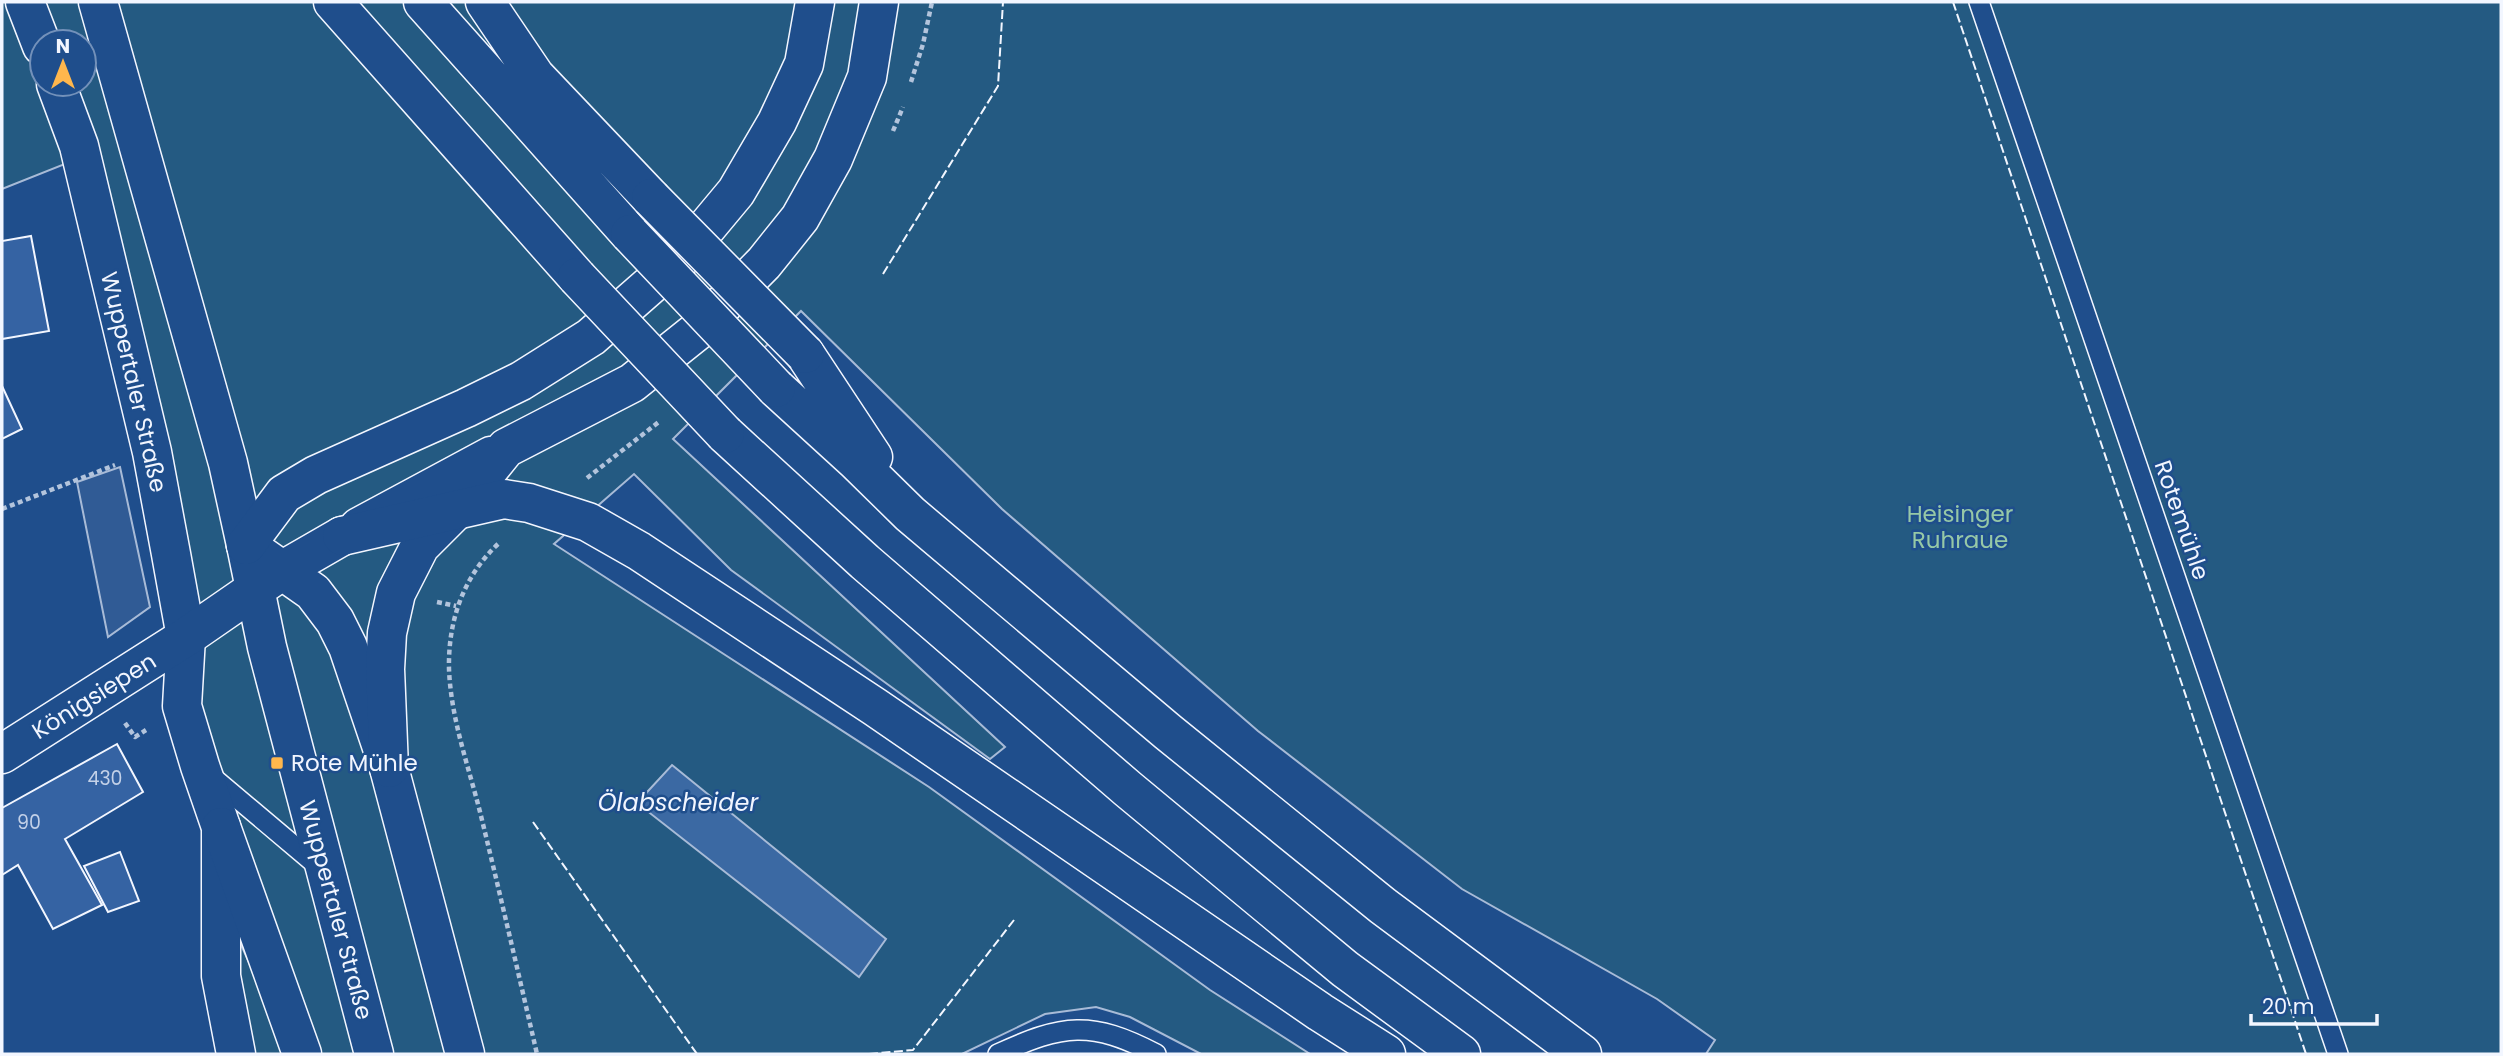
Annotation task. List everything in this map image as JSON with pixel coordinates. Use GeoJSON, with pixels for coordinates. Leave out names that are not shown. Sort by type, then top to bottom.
{"type":"FeatureCollection","features":[{"type":"Feature","properties":{"kind":"main road"},"geometry":{"type":"LineString","coordinates":[[25,2],[35,28]]}},
{"type":"Feature","properties":{"kind":"main road","name":"Wuppertaler Straße"},"geometry":{"type":"LineString","coordinates":[[98,2],[228,463],[246,545],[269,579],[267,647],[374,1054]]}},
{"type":"Feature","properties":{"kind":"main road"},"geometry":{"type":"LineString","coordinates":[[333,2],[578,277],[725,434],[865,562],[1128,789],[1345,969],[1461,1054]]}},
{"type":"Feature","properties":{"kind":"main road"},"geometry":{"type":"LineString","coordinates":[[423,2],[630,234],[776,388],[911,514],[1168,732],[1383,906],[1582,1054]]}},
{"type":"Feature","properties":{"kind":"main road"},"geometry":{"type":"LineString","coordinates":[[485,2],[535,76],[805,354],[911,514]]}},
{"type":"Feature","properties":{"kind":"main road","name":"Königsiepen"},"geometry":{"type":"LineString","coordinates":[[186,638],[246,545],[284,494],[316,475],[521,381],[591,337],[681,258],[736,192],[777,122],[804,64],[816,2]]}},
{"type":"Feature","properties":{"kind":"main road","name":"Königsiepen"},"geometry":{"type":"LineString","coordinates":[[2,754],[186,638],[269,579],[342,536],[632,383],[697,331],[764,263],[800,218],[833,159],[867,77],[879,2]]}},
{"type":"Feature","properties":{"kind":"main road","name":"Wuppertaler Straße"},"geometry":{"type":"LineString","coordinates":[[61,98],[79,146],[152,452],[186,638],[182,706],[221,827],[221,976],[236,1054]]}},
{"type":"Feature","properties":{"kind":"main road"},"geometry":{"type":"LineString","coordinates":[[389,768],[385,669],[387,633],[396,593],[420,546],[457,509],[506,448]]}},
{"type":"Feature","properties":{"kind":"main road"},"geometry":{"type":"LineString","coordinates":[[342,536],[503,499],[529,503],[569,515],[610,533],[875,707],[1320,1012],[1386,1054]]}},
{"type":"Feature","properties":{"kind":"main road"},"geometry":{"type":"LineString","coordinates":[[269,579],[313,592],[335,621],[348,647],[389,768],[465,1054]]}},
{"type":"Feature","properties":{"kind":"main road"},"geometry":{"type":"LineString","coordinates":[[221,827],[302,1054]]}},
{"type":"Feature","properties":{"kind":"lane","name":"Rotemühle"},"geometry":{"type":"LineString","coordinates":[[1979,2],[2338,1054]]}},
{"type":"Feature","properties":{"kind":"lane"},"geometry":{"type":"LineString","coordinates":[[200,766],[327,874]]}},
{"type":"Feature","properties":{"kind":"lane"},"geometry":{"type":"LineString","coordinates":[[999,1054],[1034,1038],[1075,1028],[1095,1030],[1128,1040],[1156,1054]]}},
{"type":"Feature","properties":{"kind":"path"},"geometry":{"type":"LineString","coordinates":[[2,509],[119,464]]}},
{"type":"Feature","properties":{"kind":"path"},"geometry":{"type":"LineString","coordinates":[[456,607],[449,669],[456,728],[481,817],[537,1054]]}},
{"type":"Feature","properties":{"kind":"green space"},"geometry":{"type":"Polygon","coordinates":[[[2,2],[15,2],[28,40],[28,98],[48,98],[70,162],[2,189],[2,2]]]}},
{"type":"Feature","properties":{"kind":"green space","name":"Heisinger Ruhraue"},"geometry":{"type":"Polygon","coordinates":[[[35,2],[2501,2],[2501,1054],[1706,1054],[1715,1040],[1657,999],[1462,889],[1258,731],[1002,509],[801,311],[673,439],[1005,747],[990,759],[731,570],[634,474],[554,544],[929,787],[1210,990],[1310,1054],[1201,1054],[1130,1017],[1096,1007],[1045,1014],[962,1054],[237,1054],[237,936],[276,1022],[184,703],[68,98],[98,98],[98,28],[45,28],[35,2]]]}},
{"type":"Feature","properties":{"kind":"shaded area"},"geometry":{"type":"Polygon","coordinates":[[[120,467],[150,607],[108,637],[77,482],[120,467]]]}},
{"type":"Feature","properties":{"kind":"water","name":"Ölabscheider"},"geometry":{"type":"Polygon","coordinates":[[[672,765],[886,939],[859,977],[637,803],[672,765]]]}},
{"type":"Feature","properties":{"kind":"building"},"geometry":{"type":"Polygon","coordinates":[[[31,236],[49,331],[2,339],[2,241],[31,236]]]}},
{"type":"Feature","properties":{"kind":"building"},"geometry":{"type":"Polygon","coordinates":[[[2,386],[22,429],[2,439],[2,386]]]}},
{"type":"Feature","properties":{"kind":"building"},"geometry":{"type":"Polygon","coordinates":[[[117,744],[143,792],[65,839],[102,905],[53,929],[18,865],[2,875],[2,808],[117,744]]]}},
{"type":"Feature","properties":{"kind":"building"},"geometry":{"type":"Polygon","coordinates":[[[120,852],[139,901],[108,912],[84,866],[120,852]]]}},
{"type":"Feature","properties":{"kind":"fence"},"geometry":{"type":"LineString","coordinates":[[883,274],[998,86],[1003,2]]}},
{"type":"Feature","properties":{"kind":"fence"},"geometry":{"type":"LineString","coordinates":[[1953,2],[2306,1054]]}},
{"type":"Feature","properties":{"kind":"fence"},"geometry":{"type":"LineString","coordinates":[[533,822],[697,1054]]}},
{"type":"Feature","properties":{"kind":"fence"},"geometry":{"type":"LineString","coordinates":[[869,1054],[913,1050],[1014,920]]}},
{"type":"Feature","properties":{"kind":"place","name":"Rote Mühle"},"geometry":{"type":"Point","coordinates":[277,763]}}]}
